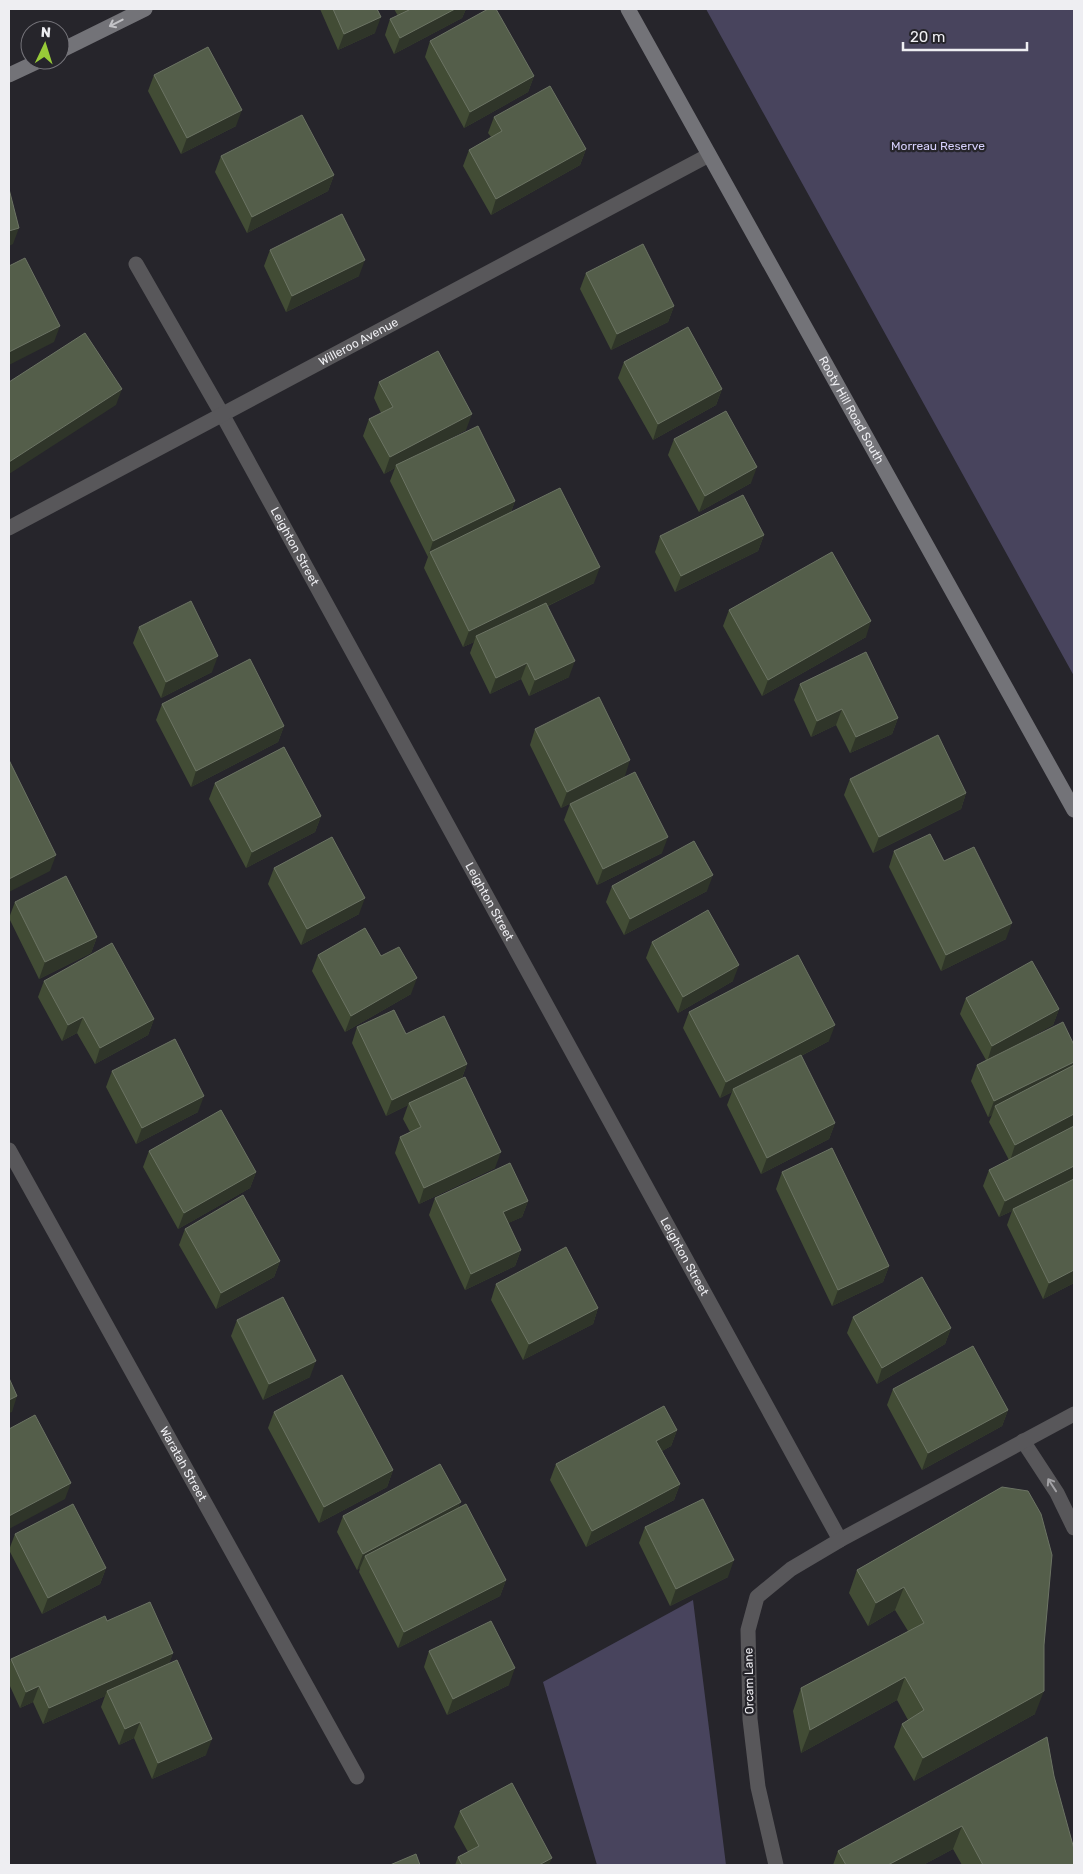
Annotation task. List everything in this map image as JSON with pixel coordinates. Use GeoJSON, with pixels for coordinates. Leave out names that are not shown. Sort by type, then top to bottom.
{"type":"FeatureCollection","features":[{"type":"Feature","properties":{"kind":"main road"},"geometry":{"type":"LineString","coordinates":[[70,46],[144,9]]}},
{"type":"Feature","properties":{"kind":"main road","name":"Rooty Hill Road South"},"geometry":{"type":"LineString","coordinates":[[628,9],[1074,810]]}},
{"type":"Feature","properties":{"kind":"street","name":"Willeroo Avenue"},"geometry":{"type":"LineString","coordinates":[[9,528],[709,155]]}},
{"type":"Feature","properties":{"kind":"street","name":"Leighton Street"},"geometry":{"type":"LineString","coordinates":[[136,264],[222,414],[840,1540]]}},
{"type":"Feature","properties":{"kind":"street","name":"Waratah Street"},"geometry":{"type":"LineString","coordinates":[[9,1150],[357,1776]]}},
{"type":"Feature","properties":{"kind":"street","name":"Orcam Lane"},"geometry":{"type":"LineString","coordinates":[[776,1865],[758,1787],[750,1719],[748,1630],[757,1597],[791,1569],[840,1540],[1074,1414]]}},
{"type":"Feature","properties":{"kind":"street"},"geometry":{"type":"LineString","coordinates":[[1023,1441],[1057,1493],[1074,1528]]}},
{"type":"Feature","properties":{"kind":"green space","name":"Morreau Reserve"},"geometry":{"type":"Polygon","coordinates":[[[706,9],[1074,9],[1074,676],[706,9]]]}},
{"type":"Feature","properties":{"kind":"green space"},"geometry":{"type":"Polygon","coordinates":[[[693,1600],[726,1865],[597,1865],[543,1682],[693,1600]]]}},
{"type":"Feature","properties":{"kind":"building"},"geometry":{"type":"Polygon","coordinates":[[[333,9],[377,9],[381,17],[344,34],[333,9]]]}},
{"type":"Feature","properties":{"kind":"building"},"geometry":{"type":"Polygon","coordinates":[[[409,9],[455,9],[400,38],[390,19],[409,9]]]}},
{"type":"Feature","properties":{"kind":"building"},"geometry":{"type":"Polygon","coordinates":[[[488,9],[496,9],[534,76],[470,112],[430,41],[488,9]]]}},
{"type":"Feature","properties":{"kind":"building"},"geometry":{"type":"Polygon","coordinates":[[[208,47],[242,110],[187,138],[154,75],[208,47]]]}},
{"type":"Feature","properties":{"kind":"building"},"geometry":{"type":"Polygon","coordinates":[[[550,86],[586,149],[496,199],[469,150],[502,131],[494,117],[550,86]]]}},
{"type":"Feature","properties":{"kind":"building"},"geometry":{"type":"Polygon","coordinates":[[[302,115],[334,175],[252,217],[221,156],[302,115]]]}},
{"type":"Feature","properties":{"kind":"building"},"geometry":{"type":"Polygon","coordinates":[[[9,189],[19,228],[9,231],[9,189]]]}},
{"type":"Feature","properties":{"kind":"building"},"geometry":{"type":"Polygon","coordinates":[[[342,214],[365,260],[292,296],[270,250],[342,214]]]}},
{"type":"Feature","properties":{"kind":"building"},"geometry":{"type":"Polygon","coordinates":[[[643,244],[674,306],[617,334],[586,273],[643,244]]]}},
{"type":"Feature","properties":{"kind":"building"},"geometry":{"type":"Polygon","coordinates":[[[25,258],[60,326],[9,352],[9,266],[25,258]]]}},
{"type":"Feature","properties":{"kind":"building"},"geometry":{"type":"Polygon","coordinates":[[[688,327],[722,389],[658,424],[624,362],[688,327]]]}},
{"type":"Feature","properties":{"kind":"building"},"geometry":{"type":"Polygon","coordinates":[[[85,333],[122,389],[9,462],[9,382],[85,333]]]}},
{"type":"Feature","properties":{"kind":"building"},"geometry":{"type":"Polygon","coordinates":[[[438,351],[472,414],[390,457],[369,419],[393,407],[379,382],[438,351]]]}},
{"type":"Feature","properties":{"kind":"building"},"geometry":{"type":"Polygon","coordinates":[[[726,411],[757,467],[705,496],[674,439],[726,411]]]}},
{"type":"Feature","properties":{"kind":"building"},"geometry":{"type":"Polygon","coordinates":[[[478,426],[515,501],[433,541],[396,465],[478,426]]]}},
{"type":"Feature","properties":{"kind":"building"},"geometry":{"type":"Polygon","coordinates":[[[560,488],[600,567],[469,631],[430,552],[560,488]]]}},
{"type":"Feature","properties":{"kind":"building"},"geometry":{"type":"Polygon","coordinates":[[[743,495],[764,535],[681,576],[660,536],[743,495]]]}},
{"type":"Feature","properties":{"kind":"building"},"geometry":{"type":"Polygon","coordinates":[[[832,552],[871,621],[768,680],[729,610],[832,552]]]}},
{"type":"Feature","properties":{"kind":"building"},"geometry":{"type":"Polygon","coordinates":[[[191,601],[218,656],[166,682],[139,627],[191,601]]]}},
{"type":"Feature","properties":{"kind":"building"},"geometry":{"type":"Polygon","coordinates":[[[546,603],[575,661],[535,680],[527,663],[496,678],[476,636],[546,603]]]}},
{"type":"Feature","properties":{"kind":"building"},"geometry":{"type":"Polygon","coordinates":[[[866,652],[898,718],[856,737],[842,709],[817,721],[800,684],[866,652]]]}},
{"type":"Feature","properties":{"kind":"building"},"geometry":{"type":"Polygon","coordinates":[[[250,659],[284,726],[196,771],[162,704],[250,659]]]}},
{"type":"Feature","properties":{"kind":"building"},"geometry":{"type":"Polygon","coordinates":[[[599,697],[630,760],[567,792],[535,729],[599,697]]]}},
{"type":"Feature","properties":{"kind":"building"},"geometry":{"type":"Polygon","coordinates":[[[938,735],[966,793],[879,837],[850,779],[938,735]]]}},
{"type":"Feature","properties":{"kind":"building"},"geometry":{"type":"Polygon","coordinates":[[[284,747],[321,816],[252,852],[215,783],[284,747]]]}},
{"type":"Feature","properties":{"kind":"building"},"geometry":{"type":"Polygon","coordinates":[[[9,760],[56,855],[9,879],[9,760]]]}},
{"type":"Feature","properties":{"kind":"building"},"geometry":{"type":"Polygon","coordinates":[[[635,772],[668,837],[603,869],[570,804],[635,772]]]}},
{"type":"Feature","properties":{"kind":"building"},"geometry":{"type":"Polygon","coordinates":[[[930,834],[944,861],[974,847],[1012,923],[946,955],[894,851],[930,834]]]}},
{"type":"Feature","properties":{"kind":"building"},"geometry":{"type":"Polygon","coordinates":[[[332,837],[365,898],[307,929],[274,868],[332,837]]]}},
{"type":"Feature","properties":{"kind":"building"},"geometry":{"type":"Polygon","coordinates":[[[694,841],[713,875],[630,919],[612,886],[694,841]]]}},
{"type":"Feature","properties":{"kind":"building"},"geometry":{"type":"Polygon","coordinates":[[[66,876],[97,937],[45,962],[15,902],[66,876]]]}},
{"type":"Feature","properties":{"kind":"building"},"geometry":{"type":"Polygon","coordinates":[[[708,910],[739,965],[683,997],[652,942],[708,910]]]}},
{"type":"Feature","properties":{"kind":"building"},"geometry":{"type":"Polygon","coordinates":[[[365,928],[381,956],[399,947],[417,978],[351,1016],[318,955],[365,928]]]}},
{"type":"Feature","properties":{"kind":"building"},"geometry":{"type":"Polygon","coordinates":[[[112,943],[154,1019],[100,1048],[83,1017],[68,1025],[44,981],[112,943]]]}},
{"type":"Feature","properties":{"kind":"building"},"geometry":{"type":"Polygon","coordinates":[[[798,955],[835,1025],[726,1082],[689,1012],[798,955]]]}},
{"type":"Feature","properties":{"kind":"building"},"geometry":{"type":"Polygon","coordinates":[[[1032,961],[1059,1009],[992,1046],[966,998],[1032,961]]]}},
{"type":"Feature","properties":{"kind":"building"},"geometry":{"type":"Polygon","coordinates":[[[394,1010],[406,1034],[444,1016],[467,1064],[392,1100],[357,1027],[394,1010]]]}},
{"type":"Feature","properties":{"kind":"building"},"geometry":{"type":"Polygon","coordinates":[[[1063,1022],[1074,1045],[1074,1062],[994,1101],[977,1065],[1063,1022]]]}},
{"type":"Feature","properties":{"kind":"building"},"geometry":{"type":"Polygon","coordinates":[[[175,1039],[204,1096],[142,1128],[112,1071],[175,1039]]]}},
{"type":"Feature","properties":{"kind":"building"},"geometry":{"type":"Polygon","coordinates":[[[801,1055],[835,1123],[767,1158],[733,1089],[801,1055]]]}},
{"type":"Feature","properties":{"kind":"building"},"geometry":{"type":"Polygon","coordinates":[[[1074,1065],[1074,1114],[1015,1145],[995,1106],[1074,1065]]]}},
{"type":"Feature","properties":{"kind":"building"},"geometry":{"type":"Polygon","coordinates":[[[465,1077],[501,1152],[424,1188],[400,1137],[421,1127],[409,1103],[465,1077]]]}},
{"type":"Feature","properties":{"kind":"building"},"geometry":{"type":"Polygon","coordinates":[[[221,1110],[256,1172],[184,1213],[149,1151],[221,1110]]]}},
{"type":"Feature","properties":{"kind":"building"},"geometry":{"type":"Polygon","coordinates":[[[1074,1126],[1074,1166],[1005,1201],[989,1170],[1074,1126]]]}},
{"type":"Feature","properties":{"kind":"building"},"geometry":{"type":"Polygon","coordinates":[[[832,1148],[889,1266],[838,1290],[782,1172],[832,1148]]]}},
{"type":"Feature","properties":{"kind":"building"},"geometry":{"type":"Polygon","coordinates":[[[510,1163],[528,1201],[503,1212],[521,1250],[471,1274],[435,1198],[510,1163]]]}},
{"type":"Feature","properties":{"kind":"building"},"geometry":{"type":"Polygon","coordinates":[[[1074,1179],[1074,1270],[1049,1283],[1013,1209],[1074,1179]]]}},
{"type":"Feature","properties":{"kind":"building"},"geometry":{"type":"Polygon","coordinates":[[[243,1195],[280,1261],[221,1293],[185,1229],[243,1195]]]}},
{"type":"Feature","properties":{"kind":"building"},"geometry":{"type":"Polygon","coordinates":[[[566,1247],[598,1308],[529,1344],[496,1284],[566,1247]]]}},
{"type":"Feature","properties":{"kind":"building"},"geometry":{"type":"Polygon","coordinates":[[[922,1277],[951,1328],[882,1368],[853,1317],[922,1277]]]}},
{"type":"Feature","properties":{"kind":"building"},"geometry":{"type":"Polygon","coordinates":[[[283,1297],[316,1361],[269,1384],[237,1320],[283,1297]]]}},
{"type":"Feature","properties":{"kind":"building"},"geometry":{"type":"Polygon","coordinates":[[[973,1346],[1008,1410],[928,1453],[893,1389],[973,1346]]]}},
{"type":"Feature","properties":{"kind":"building"},"geometry":{"type":"Polygon","coordinates":[[[342,1375],[393,1470],[324,1507],[274,1412],[342,1375]]]}},
{"type":"Feature","properties":{"kind":"building"},"geometry":{"type":"Polygon","coordinates":[[[9,1378],[17,1396],[9,1400],[9,1378]]]}},
{"type":"Feature","properties":{"kind":"building"},"geometry":{"type":"Polygon","coordinates":[[[664,1406],[677,1430],[656,1441],[680,1484],[592,1531],[556,1464],[664,1406]]]}},
{"type":"Feature","properties":{"kind":"building"},"geometry":{"type":"Polygon","coordinates":[[[35,1415],[71,1483],[9,1516],[9,1429],[35,1415]]]}},
{"type":"Feature","properties":{"kind":"building"},"geometry":{"type":"Polygon","coordinates":[[[440,1464],[461,1502],[363,1554],[343,1516],[440,1464]]]}},
{"type":"Feature","properties":{"kind":"building"},"geometry":{"type":"Polygon","coordinates":[[[1002,1487],[1028,1491],[1041,1514],[1052,1555],[1044,1645],[1044,1691],[923,1758],[902,1724],[924,1710],[905,1677],[810,1730],[801,1688],[924,1623],[904,1587],[876,1603],[857,1570],[1002,1487]]]}},
{"type":"Feature","properties":{"kind":"building"},"geometry":{"type":"Polygon","coordinates":[[[703,1499],[734,1560],[676,1589],[645,1527],[703,1499]]]}},
{"type":"Feature","properties":{"kind":"building"},"geometry":{"type":"Polygon","coordinates":[[[73,1504],[106,1568],[48,1598],[15,1534],[73,1504]]]}},
{"type":"Feature","properties":{"kind":"building"},"geometry":{"type":"Polygon","coordinates":[[[466,1504],[506,1580],[404,1632],[365,1556],[466,1504]]]}},
{"type":"Feature","properties":{"kind":"building"},"geometry":{"type":"Polygon","coordinates":[[[150,1602],[173,1653],[49,1708],[39,1686],[26,1692],[11,1659],[105,1616],[107,1621],[150,1602]]]}},
{"type":"Feature","properties":{"kind":"building"},"geometry":{"type":"Polygon","coordinates":[[[491,1621],[515,1668],[453,1699],[429,1651],[491,1621]]]}},
{"type":"Feature","properties":{"kind":"building"},"geometry":{"type":"Polygon","coordinates":[[[177,1660],[212,1739],[158,1763],[140,1722],[125,1729],[107,1691],[177,1660]]]}},
{"type":"Feature","properties":{"kind":"building"},"geometry":{"type":"Polygon","coordinates":[[[1047,1737],[1054,1776],[1074,1849],[1074,1865],[983,1865],[962,1826],[888,1865],[846,1865],[838,1851],[1047,1737]]]}},
{"type":"Feature","properties":{"kind":"building"},"geometry":{"type":"Polygon","coordinates":[[[512,1783],[552,1858],[539,1865],[462,1865],[458,1857],[479,1846],[460,1811],[512,1783]]]}},
{"type":"Feature","properties":{"kind":"building"},"geometry":{"type":"Polygon","coordinates":[[[416,1854],[420,1865],[390,1865],[416,1854]]]}}]}
